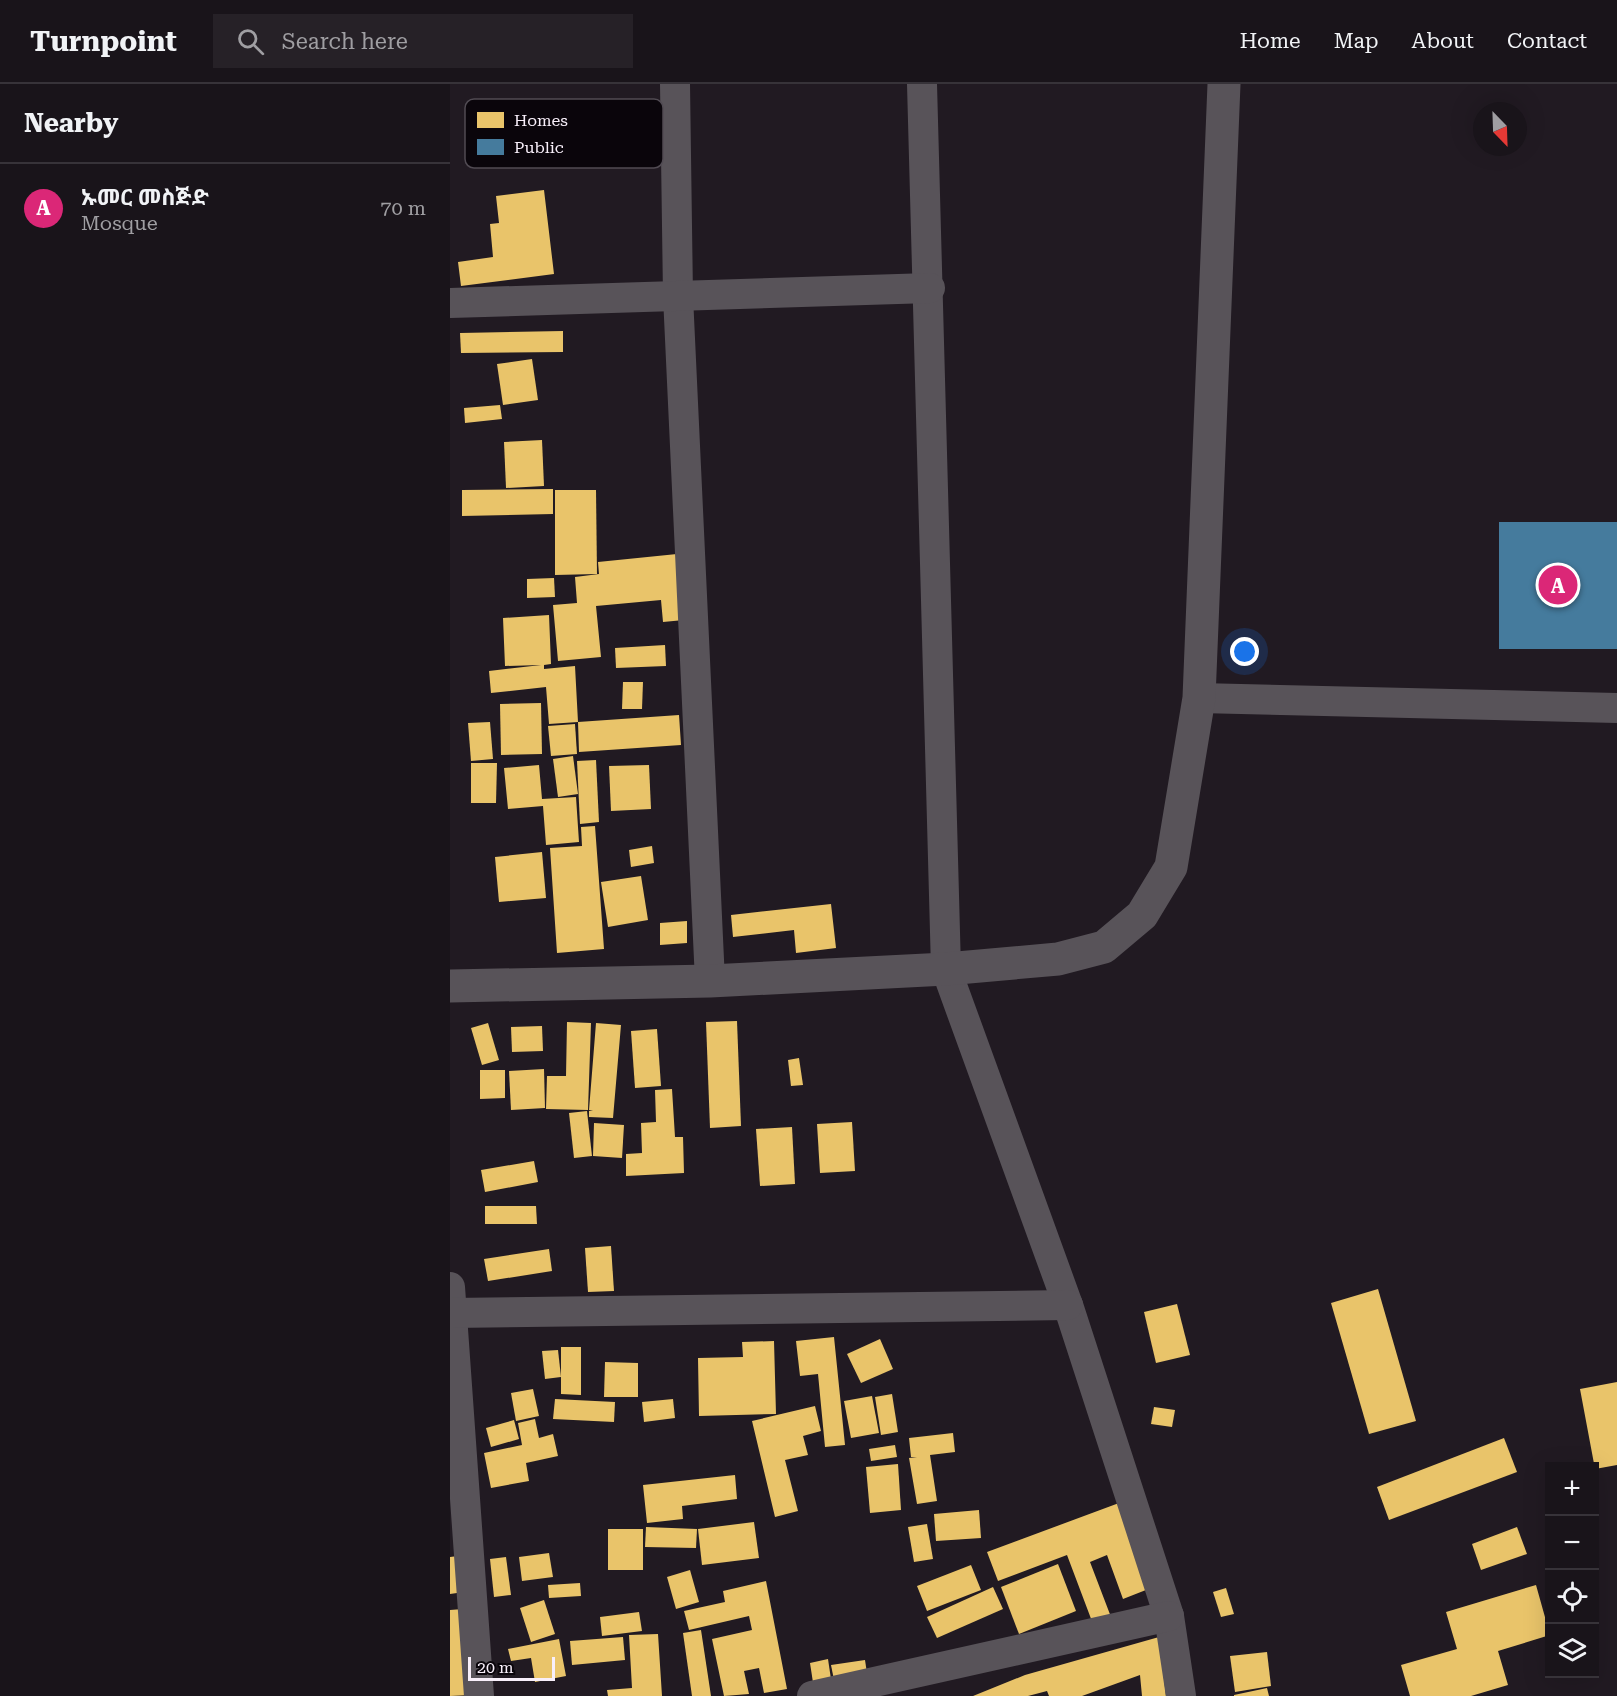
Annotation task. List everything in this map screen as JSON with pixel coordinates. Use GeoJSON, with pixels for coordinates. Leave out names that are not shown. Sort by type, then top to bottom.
{"type":"FeatureCollection","features":[{"type":"Feature","properties":{"kind":"street"},"geometry":{"type":"LineString","coordinates":[[675,84],[678,296],[710,981]]}},
{"type":"Feature","properties":{"kind":"street"},"geometry":{"type":"LineString","coordinates":[[922,84],[930,288],[946,969],[1068,1305],[1169,1616],[1181,1696]]}},
{"type":"Feature","properties":{"kind":"street"},"geometry":{"type":"LineString","coordinates":[[450,986],[710,981],[946,969],[1058,959],[1104,947],[1142,915],[1171,867],[1199,698],[1224,84]]}},
{"type":"Feature","properties":{"kind":"street"},"geometry":{"type":"LineString","coordinates":[[450,303],[930,288]]}},
{"type":"Feature","properties":{"kind":"street"},"geometry":{"type":"LineString","coordinates":[[1199,698],[1617,708]]}},
{"type":"Feature","properties":{"kind":"street"},"geometry":{"type":"LineString","coordinates":[[479,1696],[451,1304],[1068,1305]]}},
{"type":"Feature","properties":{"kind":"street"},"geometry":{"type":"LineString","coordinates":[[812,1696],[1169,1616]]}},
{"type":"Feature","properties":{"kind":"building: Homes"},"geometry":{"type":"Polygon","coordinates":[[[544,190],[554,274],[461,286],[458,262],[493,257],[490,224],[499,223],[496,196],[544,190]]]}},
{"type":"Feature","properties":{"kind":"building: Homes"},"geometry":{"type":"Polygon","coordinates":[[[563,331],[563,352],[461,353],[460,333],[563,331]]]}},
{"type":"Feature","properties":{"kind":"building: Homes"},"geometry":{"type":"Polygon","coordinates":[[[532,359],[538,400],[503,405],[497,364],[532,359]]]}},
{"type":"Feature","properties":{"kind":"building: Homes"},"geometry":{"type":"Polygon","coordinates":[[[500,405],[502,419],[465,423],[464,408],[500,405]]]}},
{"type":"Feature","properties":{"kind":"building: Homes"},"geometry":{"type":"Polygon","coordinates":[[[542,440],[544,486],[506,488],[504,442],[542,440]]]}},
{"type":"Feature","properties":{"kind":"building: Homes"},"geometry":{"type":"Polygon","coordinates":[[[553,489],[553,514],[462,516],[462,490],[553,489]]]}},
{"type":"Feature","properties":{"kind":"building: Homes"},"geometry":{"type":"Polygon","coordinates":[[[555,490],[596,490],[597,574],[555,575],[555,490]]]}},
{"type":"Feature","properties":{"kind":"building: Homes"},"geometry":{"type":"Polygon","coordinates":[[[677,554],[684,620],[663,622],[661,600],[596,606],[601,657],[558,661],[553,605],[577,603],[575,577],[599,574],[598,562],[677,554]]]}},
{"type":"Feature","properties":{"kind":"building: Homes"},"geometry":{"type":"Polygon","coordinates":[[[554,578],[555,597],[527,598],[527,579],[554,578]]]}},
{"type":"Feature","properties":{"kind":"building: Homes"},"geometry":{"type":"Polygon","coordinates":[[[549,615],[551,664],[544,665],[544,669],[575,666],[578,722],[549,724],[546,687],[491,693],[489,671],[541,665],[505,666],[503,618],[549,615]]]}},
{"type":"Feature","properties":{"kind":"building: Homes"},"geometry":{"type":"Polygon","coordinates":[[[665,645],[666,666],[616,668],[615,648],[665,645]]]}},
{"type":"Feature","properties":{"kind":"building: Homes"},"geometry":{"type":"Polygon","coordinates":[[[623,682],[643,682],[642,709],[622,709],[623,682]]]}},
{"type":"Feature","properties":{"kind":"building: Homes"},"geometry":{"type":"Polygon","coordinates":[[[541,703],[542,754],[501,755],[500,704],[541,703]]]}},
{"type":"Feature","properties":{"kind":"building: Homes"},"geometry":{"type":"Polygon","coordinates":[[[679,715],[681,745],[579,752],[578,722],[679,715]]]}},
{"type":"Feature","properties":{"kind":"building: Homes"},"geometry":{"type":"Polygon","coordinates":[[[490,722],[493,759],[471,761],[468,723],[490,722]]]}},
{"type":"Feature","properties":{"kind":"building: Homes"},"geometry":{"type":"Polygon","coordinates":[[[575,724],[577,754],[551,756],[548,726],[575,724]]]}},
{"type":"Feature","properties":{"kind":"building: Homes"},"geometry":{"type":"Polygon","coordinates":[[[573,756],[578,794],[558,797],[553,759],[573,756]]]}},
{"type":"Feature","properties":{"kind":"building: Homes"},"geometry":{"type":"Polygon","coordinates":[[[596,760],[599,822],[580,824],[577,761],[596,760]]]}},
{"type":"Feature","properties":{"kind":"building: Homes"},"geometry":{"type":"Polygon","coordinates":[[[471,763],[497,763],[496,803],[471,803],[471,763]]]}},
{"type":"Feature","properties":{"kind":"building: Homes"},"geometry":{"type":"Polygon","coordinates":[[[539,765],[542,799],[576,797],[579,842],[546,845],[543,806],[508,809],[504,768],[539,765]]]}},
{"type":"Feature","properties":{"kind":"building: Homes"},"geometry":{"type":"Polygon","coordinates":[[[649,765],[651,809],[611,811],[609,766],[649,765]]]}},
{"type":"Feature","properties":{"kind":"building: Homes"},"geometry":{"type":"Polygon","coordinates":[[[595,826],[604,949],[557,953],[550,848],[582,846],[581,827],[595,826]]]}},
{"type":"Feature","properties":{"kind":"building: Homes"},"geometry":{"type":"Polygon","coordinates":[[[652,846],[654,863],[631,867],[629,850],[652,846]]]}},
{"type":"Feature","properties":{"kind":"building: Homes"},"geometry":{"type":"Polygon","coordinates":[[[542,852],[546,898],[499,902],[495,857],[542,852]]]}},
{"type":"Feature","properties":{"kind":"building: Homes"},"geometry":{"type":"Polygon","coordinates":[[[641,876],[648,920],[608,927],[601,882],[641,876]]]}},
{"type":"Feature","properties":{"kind":"building: Homes"},"geometry":{"type":"Polygon","coordinates":[[[831,904],[836,948],[796,953],[794,930],[733,937],[731,915],[831,904]]]}},
{"type":"Feature","properties":{"kind":"building: Homes"},"geometry":{"type":"Polygon","coordinates":[[[687,921],[687,943],[660,945],[660,923],[687,921]]]}},
{"type":"Feature","properties":{"kind":"building: Homes"},"geometry":{"type":"Polygon","coordinates":[[[737,1021],[741,1126],[710,1128],[706,1022],[737,1021]]]}},
{"type":"Feature","properties":{"kind":"building: Homes"},"geometry":{"type":"Polygon","coordinates":[[[567,1022],[591,1023],[588,1110],[546,1109],[547,1076],[566,1076],[567,1022]]]}},
{"type":"Feature","properties":{"kind":"building: Homes"},"geometry":{"type":"Polygon","coordinates":[[[488,1023],[499,1060],[482,1065],[471,1028],[488,1023]]]}},
{"type":"Feature","properties":{"kind":"building: Homes"},"geometry":{"type":"Polygon","coordinates":[[[596,1023],[621,1025],[613,1118],[589,1117],[589,1111],[593,1111],[589,1110],[596,1023]]]}},
{"type":"Feature","properties":{"kind":"building: Homes"},"geometry":{"type":"Polygon","coordinates":[[[542,1026],[543,1051],[512,1052],[511,1027],[542,1026]]]}},
{"type":"Feature","properties":{"kind":"building: Homes"},"geometry":{"type":"Polygon","coordinates":[[[657,1029],[661,1086],[635,1088],[631,1031],[657,1029]]]}},
{"type":"Feature","properties":{"kind":"building: Homes"},"geometry":{"type":"Polygon","coordinates":[[[799,1058],[803,1085],[791,1086],[788,1060],[799,1058]]]}},
{"type":"Feature","properties":{"kind":"building: Homes"},"geometry":{"type":"Polygon","coordinates":[[[544,1069],[545,1108],[511,1110],[509,1071],[544,1069]]]}},
{"type":"Feature","properties":{"kind":"building: Homes"},"geometry":{"type":"Polygon","coordinates":[[[480,1070],[505,1070],[505,1098],[480,1099],[480,1070]]]}},
{"type":"Feature","properties":{"kind":"building: Homes"},"geometry":{"type":"Polygon","coordinates":[[[672,1089],[675,1137],[683,1137],[684,1173],[626,1176],[626,1154],[642,1153],[641,1123],[656,1122],[655,1090],[672,1089]]]}},
{"type":"Feature","properties":{"kind":"building: Homes"},"geometry":{"type":"Polygon","coordinates":[[[587,1111],[592,1156],[574,1158],[569,1113],[587,1111]]]}},
{"type":"Feature","properties":{"kind":"building: Homes"},"geometry":{"type":"Polygon","coordinates":[[[852,1122],[855,1171],[820,1173],[817,1124],[852,1122]]]}},
{"type":"Feature","properties":{"kind":"building: Homes"},"geometry":{"type":"Polygon","coordinates":[[[594,1123],[624,1125],[622,1158],[593,1156],[594,1123]]]}},
{"type":"Feature","properties":{"kind":"building: Homes"},"geometry":{"type":"Polygon","coordinates":[[[792,1127],[795,1184],[760,1186],[756,1129],[792,1127]]]}},
{"type":"Feature","properties":{"kind":"building: Homes"},"geometry":{"type":"Polygon","coordinates":[[[534,1161],[538,1182],[485,1192],[481,1170],[534,1161]]]}},
{"type":"Feature","properties":{"kind":"building: Homes"},"geometry":{"type":"Polygon","coordinates":[[[485,1206],[536,1206],[537,1224],[485,1224],[485,1206]]]}},
{"type":"Feature","properties":{"kind":"building: Homes"},"geometry":{"type":"Polygon","coordinates":[[[611,1246],[614,1291],[588,1292],[585,1248],[611,1246]]]}},
{"type":"Feature","properties":{"kind":"building: Homes"},"geometry":{"type":"Polygon","coordinates":[[[549,1249],[552,1271],[488,1281],[484,1259],[549,1249]]]}},
{"type":"Feature","properties":{"kind":"building: Homes"},"geometry":{"type":"Polygon","coordinates":[[[1378,1289],[1416,1421],[1369,1434],[1331,1303],[1378,1289]]]}},
{"type":"Feature","properties":{"kind":"building: Homes"},"geometry":{"type":"Polygon","coordinates":[[[1177,1304],[1190,1355],[1156,1363],[1144,1312],[1177,1304]]]}},
{"type":"Feature","properties":{"kind":"building: Homes"},"geometry":{"type":"Polygon","coordinates":[[[834,1337],[845,1445],[825,1447],[818,1374],[800,1376],[796,1341],[834,1337]]]}},
{"type":"Feature","properties":{"kind":"building: Homes"},"geometry":{"type":"Polygon","coordinates":[[[880,1339],[893,1369],[861,1383],[847,1354],[880,1339]]]}},
{"type":"Feature","properties":{"kind":"building: Homes"},"geometry":{"type":"Polygon","coordinates":[[[774,1341],[776,1414],[699,1416],[698,1358],[743,1357],[742,1342],[774,1341]]]}},
{"type":"Feature","properties":{"kind":"building: Homes"},"geometry":{"type":"Polygon","coordinates":[[[561,1347],[581,1347],[581,1395],[561,1394],[561,1347]]]}},
{"type":"Feature","properties":{"kind":"building: Homes"},"geometry":{"type":"Polygon","coordinates":[[[558,1350],[561,1377],[545,1379],[542,1351],[558,1350]]]}},
{"type":"Feature","properties":{"kind":"building: Homes"},"geometry":{"type":"Polygon","coordinates":[[[605,1362],[638,1363],[638,1397],[604,1397],[605,1362]]]}},
{"type":"Feature","properties":{"kind":"building: Homes"},"geometry":{"type":"Polygon","coordinates":[[[1617,1382],[1617,1465],[1599,1468],[1599,1462],[1594,1462],[1580,1389],[1617,1382]]]}},
{"type":"Feature","properties":{"kind":"building: Homes"},"geometry":{"type":"Polygon","coordinates":[[[533,1389],[539,1416],[516,1421],[511,1393],[533,1389]]]}},
{"type":"Feature","properties":{"kind":"building: Homes"},"geometry":{"type":"Polygon","coordinates":[[[892,1394],[898,1432],[881,1435],[875,1397],[892,1394]]]}},
{"type":"Feature","properties":{"kind":"building: Homes"},"geometry":{"type":"Polygon","coordinates":[[[872,1396],[879,1433],[851,1438],[844,1401],[872,1396]]]}},
{"type":"Feature","properties":{"kind":"building: Homes"},"geometry":{"type":"Polygon","coordinates":[[[555,1399],[615,1402],[614,1422],[553,1419],[555,1399]]]}},
{"type":"Feature","properties":{"kind":"building: Homes"},"geometry":{"type":"Polygon","coordinates":[[[673,1399],[675,1418],[644,1422],[642,1402],[673,1399]]]}},
{"type":"Feature","properties":{"kind":"building: Homes"},"geometry":{"type":"Polygon","coordinates":[[[815,1406],[821,1431],[803,1436],[808,1455],[785,1460],[798,1511],[775,1517],[752,1421],[815,1406]]]}},
{"type":"Feature","properties":{"kind":"building: Homes"},"geometry":{"type":"Polygon","coordinates":[[[1154,1407],[1175,1410],[1172,1427],[1151,1424],[1154,1407]]]}},
{"type":"Feature","properties":{"kind":"building: Homes"},"geometry":{"type":"Polygon","coordinates":[[[535,1419],[539,1438],[553,1434],[558,1456],[526,1463],[529,1481],[491,1488],[484,1453],[522,1445],[518,1423],[535,1419]]]}},
{"type":"Feature","properties":{"kind":"building: Homes"},"geometry":{"type":"Polygon","coordinates":[[[514,1420],[519,1439],[491,1447],[486,1428],[514,1420]]]}},
{"type":"Feature","properties":{"kind":"building: Homes"},"geometry":{"type":"Polygon","coordinates":[[[953,1433],[955,1452],[930,1455],[937,1501],[917,1504],[909,1458],[917,1457],[911,1457],[909,1438],[953,1433]]]}},
{"type":"Feature","properties":{"kind":"building: Homes"},"geometry":{"type":"Polygon","coordinates":[[[1504,1438],[1517,1472],[1389,1520],[1377,1487],[1504,1438]]]}},
{"type":"Feature","properties":{"kind":"building: Homes"},"geometry":{"type":"Polygon","coordinates":[[[895,1445],[897,1457],[871,1461],[869,1449],[895,1445]]]}},
{"type":"Feature","properties":{"kind":"building: Homes"},"geometry":{"type":"Polygon","coordinates":[[[898,1464],[901,1510],[870,1513],[866,1467],[898,1464]]]}},
{"type":"Feature","properties":{"kind":"building: Homes"},"geometry":{"type":"Polygon","coordinates":[[[735,1475],[737,1499],[682,1506],[683,1519],[647,1523],[643,1485],[735,1475]]]}},
{"type":"Feature","properties":{"kind":"building: Homes"},"geometry":{"type":"Polygon","coordinates":[[[1119,1503],[1151,1588],[1123,1599],[1107,1555],[1090,1562],[1111,1617],[1093,1624],[1067,1555],[998,1581],[987,1552],[1119,1503]]]}},
{"type":"Feature","properties":{"kind":"building: Homes"},"geometry":{"type":"Polygon","coordinates":[[[979,1510],[981,1538],[936,1541],[934,1514],[979,1510]]]}},
{"type":"Feature","properties":{"kind":"building: Homes"},"geometry":{"type":"Polygon","coordinates":[[[754,1522],[759,1558],[702,1565],[698,1529],[754,1522]]]}},
{"type":"Feature","properties":{"kind":"building: Homes"},"geometry":{"type":"Polygon","coordinates":[[[927,1524],[933,1559],[914,1562],[908,1527],[927,1524]]]}},
{"type":"Feature","properties":{"kind":"building: Homes"},"geometry":{"type":"Polygon","coordinates":[[[646,1527],[697,1529],[696,1548],[645,1547],[646,1527]]]}},
{"type":"Feature","properties":{"kind":"building: Homes"},"geometry":{"type":"Polygon","coordinates":[[[1517,1527],[1527,1554],[1481,1570],[1472,1544],[1517,1527]]]}},
{"type":"Feature","properties":{"kind":"building: Homes"},"geometry":{"type":"Polygon","coordinates":[[[608,1529],[643,1529],[643,1570],[608,1570],[608,1529]]]}},
{"type":"Feature","properties":{"kind":"building: Homes"},"geometry":{"type":"Polygon","coordinates":[[[549,1553],[553,1577],[522,1581],[519,1557],[549,1553]]]}},
{"type":"Feature","properties":{"kind":"building: Homes"},"geometry":{"type":"Polygon","coordinates":[[[458,1556],[464,1592],[450,1594],[450,1557],[458,1556]]]}},
{"type":"Feature","properties":{"kind":"building: Homes"},"geometry":{"type":"Polygon","coordinates":[[[506,1557],[511,1595],[494,1597],[490,1559],[506,1557]]]}},
{"type":"Feature","properties":{"kind":"building: Homes"},"geometry":{"type":"Polygon","coordinates":[[[1058,1564],[1076,1611],[1019,1634],[1001,1587],[1058,1564]]]}},
{"type":"Feature","properties":{"kind":"building: Homes"},"geometry":{"type":"Polygon","coordinates":[[[971,1565],[981,1590],[927,1611],[917,1586],[971,1565]]]}},
{"type":"Feature","properties":{"kind":"building: Homes"},"geometry":{"type":"Polygon","coordinates":[[[690,1570],[699,1602],[676,1609],[667,1577],[690,1570]]]}},
{"type":"Feature","properties":{"kind":"building: Homes"},"geometry":{"type":"Polygon","coordinates":[[[766,1581],[787,1689],[764,1693],[759,1668],[744,1671],[749,1694],[724,1696],[712,1639],[752,1630],[749,1616],[689,1630],[684,1611],[725,1602],[723,1591],[766,1581]]]}},
{"type":"Feature","properties":{"kind":"building: Homes"},"geometry":{"type":"Polygon","coordinates":[[[580,1583],[581,1596],[549,1598],[548,1585],[580,1583]]]}},
{"type":"Feature","properties":{"kind":"building: Homes"},"geometry":{"type":"Polygon","coordinates":[[[1536,1585],[1545,1617],[1545,1637],[1498,1651],[1508,1685],[1471,1696],[1410,1696],[1401,1665],[1457,1649],[1446,1612],[1536,1585]]]}},
{"type":"Feature","properties":{"kind":"building: Homes"},"geometry":{"type":"Polygon","coordinates":[[[993,1587],[1003,1609],[937,1638],[927,1617],[993,1587]]]}},
{"type":"Feature","properties":{"kind":"building: Homes"},"geometry":{"type":"Polygon","coordinates":[[[1226,1588],[1234,1614],[1221,1617],[1213,1592],[1226,1588]]]}},
{"type":"Feature","properties":{"kind":"building: Homes"},"geometry":{"type":"Polygon","coordinates":[[[544,1600],[555,1634],[531,1642],[520,1608],[544,1600]]]}},
{"type":"Feature","properties":{"kind":"building: Homes"},"geometry":{"type":"Polygon","coordinates":[[[463,1609],[472,1695],[450,1696],[450,1610],[463,1609]]]}},
{"type":"Feature","properties":{"kind":"building: Homes"},"geometry":{"type":"Polygon","coordinates":[[[639,1612],[642,1631],[602,1636],[600,1617],[639,1612]]]}},
{"type":"Feature","properties":{"kind":"building: Homes"},"geometry":{"type":"Polygon","coordinates":[[[701,1630],[711,1696],[692,1696],[683,1633],[701,1630]]]}},
{"type":"Feature","properties":{"kind":"building: Homes"},"geometry":{"type":"Polygon","coordinates":[[[658,1634],[662,1696],[608,1696],[607,1690],[632,1688],[629,1635],[658,1634]]]}},
{"type":"Feature","properties":{"kind":"building: Homes"},"geometry":{"type":"Polygon","coordinates":[[[623,1637],[625,1660],[572,1665],[570,1641],[623,1637]]]}},
{"type":"Feature","properties":{"kind":"building: Homes"},"geometry":{"type":"Polygon","coordinates":[[[1159,1637],[1166,1696],[1142,1696],[1140,1675],[1082,1696],[1049,1696],[1047,1691],[1028,1696],[973,1696],[1025,1675],[1159,1637]]]}},
{"type":"Feature","properties":{"kind":"building: Homes"},"geometry":{"type":"Polygon","coordinates":[[[559,1639],[566,1676],[535,1682],[531,1658],[511,1661],[508,1649],[559,1639]]]}},
{"type":"Feature","properties":{"kind":"building: Homes"},"geometry":{"type":"Polygon","coordinates":[[[1267,1652],[1271,1686],[1235,1692],[1230,1656],[1267,1652]]]}},
{"type":"Feature","properties":{"kind":"building: Homes"},"geometry":{"type":"Polygon","coordinates":[[[828,1659],[832,1686],[814,1689],[810,1663],[828,1659]]]}},
{"type":"Feature","properties":{"kind":"building: Homes"},"geometry":{"type":"Polygon","coordinates":[[[865,1660],[868,1680],[835,1685],[831,1665],[865,1660]]]}},
{"type":"Feature","properties":{"kind":"building: Homes"},"geometry":{"type":"Polygon","coordinates":[[[1267,1688],[1269,1696],[1234,1696],[1234,1695],[1267,1688]]]}},
{"type":"Feature","properties":{"kind":"building: Public"},"geometry":{"type":"Polygon","coordinates":[[[1499,522],[1617,522],[1617,649],[1499,649],[1499,522]]]}},
{"type":"Feature","properties":{"kind":"place","name":"ኡመር መስጅድ"},"geometry":{"type":"Point","coordinates":[1558,585]}}]}
